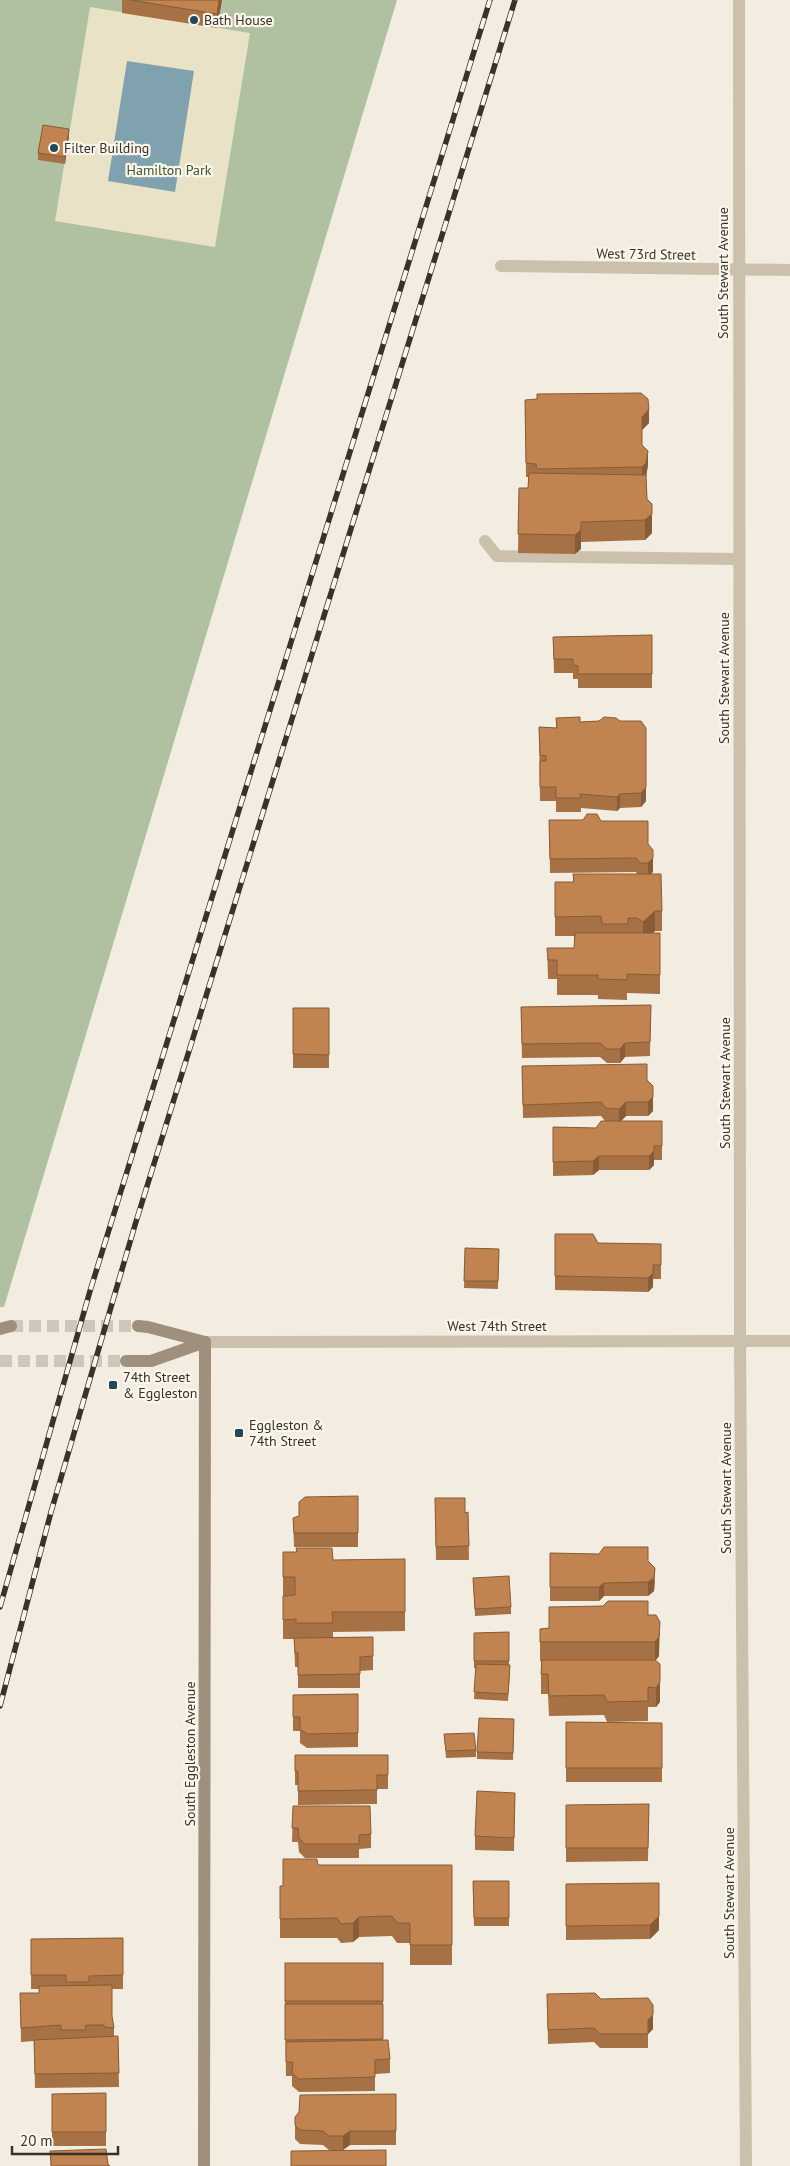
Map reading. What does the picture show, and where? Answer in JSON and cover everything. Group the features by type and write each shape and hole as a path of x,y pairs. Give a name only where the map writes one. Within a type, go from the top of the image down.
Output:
{"street":[{"name":"South Stewart Avenue","path":"739,0 740,1340 746,2166"},
{"name":"West 73rd Street","path":"501,266 790,270"},
{"path":"484,541 497,556 739,559"},
{"name":"West 74th Street","path":"138,1326 205,1342 790,1341"},
{"name":"West 74th Street","path":"126,1361 151,1361 205,1342"},
{"name":"South Eggleston Avenue","path":"204,2166 205,1342"}],"green space":[{"name":"Hamilton Park","path":"0,0 397,0 4,1307 0,1307"}],"shaded area":[{"path":"90,7 250,33 215,247 55,221"}],"water":[{"path":"127,61 194,71 175,192 108,181"}],"building":[{"path":"130,0 219,0 217,14"},
{"name":"Filter Building","path":"43,125 69,129 65,157 38,153"},
{"path":"641,393 648,399 649,409 642,417 642,445 648,451 646,463 642,467 537,469 536,464 526,463 525,400 537,399 537,394"},
{"path":"529,473 646,475 647,499 652,504 652,514 645,520 581,522 581,530 575,535 518,534 519,488 528,488"},
{"path":"652,635 652,674 578,674 578,666 573,665 573,659 554,659 553,637"},
{"path":"580,717 580,722 599,721 604,717 616,718 620,721 641,721 646,728 646,787 641,793 620,794 617,797 580,794 581,798 556,798 556,787 540,787 540,761 546,761 546,756 540,755 539,727 557,728 556,718"},
{"path":"587,814 597,814 601,821 648,821 648,844 653,850 653,858 648,863 640,863 636,858 550,859 549,820 583,820"},
{"path":"573,874 661,874 662,911 655,911 643,922 637,918 628,918 628,924 602,924 601,916 555,917 555,882 574,882"},
{"path":"575,933 660,933 660,975 627,974 627,980 598,979 598,975 557,975 557,960 548,960 547,948 574,948"},
{"path":"651,1005 650,1042 625,1043 620,1049 607,1049 600,1043 522,1044 521,1007"},
{"path":"293,1008 329,1008 329,1055 293,1054"},
{"path":"647,1064 647,1080 653,1086 653,1097 648,1102 626,1102 619,1109 606,1108 601,1102 523,1105 522,1066"},
{"path":"601,1121 662,1121 662,1146 654,1146 654,1151 649,1156 599,1156 593,1161 553,1162 553,1127 596,1128"},
{"path":"555,1234 593,1234 598,1243 661,1244 661,1265 653,1265 653,1273 648,1278 555,1276"},
{"path":"465,1248 499,1249 498,1281 464,1281"},
{"path":"358,1496 358,1533 294,1533 293,1518 299,1516 299,1502 305,1497"},
{"path":"435,1498 465,1498 465,1513 468,1512 469,1546 436,1547"},
{"path":"604,1547 648,1547 648,1561 655,1568 654,1578 648,1582 604,1583 599,1587 550,1587 550,1553 599,1554"},
{"path":"296,1548 332,1548 333,1560 405,1559 405,1612 332,1612 333,1623 296,1623 296,1619 283,1620 283,1596 295,1595 295,1577 283,1577 283,1552 297,1552"},
{"path":"509,1576 511,1607 475,1609 473,1578"},
{"path":"608,1601 648,1601 648,1615 656,1615 660,1622 659,1637 655,1642 540,1642 540,1629 549,1628 549,1607 603,1606"},
{"path":"509,1632 509,1661 474,1661 474,1633"},
{"path":"373,1637 373,1656 360,1657 360,1674 298,1675 298,1653 295,1653 294,1638"},
{"path":"542,1660 655,1660 660,1664 660,1682 656,1688 648,1687 648,1701 607,1702 604,1695 549,1696 548,1674 541,1674"},
{"path":"476,1664 510,1665 508,1694 474,1692"},
{"path":"358,1694 358,1733 307,1734 300,1729 300,1717 293,1717 293,1695"},
{"path":"479,1718 514,1719 513,1753 477,1752"},
{"path":"566,1722 662,1723 662,1768 566,1768"},
{"path":"474,1733 476,1750 446,1751 444,1734"},
{"path":"295,1755 388,1755 388,1775 377,1775 377,1790 298,1791 298,1771 295,1771"},
{"path":"477,1791 515,1793 514,1838 475,1836"},
{"path":"649,1804 648,1848 566,1848 566,1805"},
{"path":"293,1806 370,1806 371,1834 359,1835 359,1844 305,1844 299,1838 298,1828 292,1828"},
{"path":"283,1859 317,1859 318,1865 452,1865 452,1945 410,1945 410,1923 397,1923 392,1916 359,1917 353,1923 341,1924 337,1918 280,1919 280,1886 283,1886"},
{"path":"473,1881 509,1881 509,1918 474,1918"},
{"path":"659,1883 659,1916 650,1925 566,1926 566,1884"},
{"path":"123,1938 123,1975 89,1976 89,1982 66,1982 66,1975 31,1975 31,1939"},
{"path":"285,1963 383,1963 383,2001 285,2001"},
{"path":"112,1985 114,2028 104,2027 104,2025 86,2025 85,2030 61,2030 61,2025 21,2028 20,1993 39,1993 39,1986"},
{"path":"595,1993 601,1999 648,1998 653,2005 653,2015 648,2020 648,2034 600,2034 594,2028 548,2030 547,1994"},
{"path":"285,2004 383,2004 383,2039 285,2040"},
{"path":"118,2036 119,2073 35,2074 34,2040"},
{"path":"388,2040 390,2059 375,2060 375,2077 299,2079 292,2073 293,2062 286,2062 286,2042"},
{"path":"106,2093 106,2132 52,2132 52,2094"},
{"path":"396,2094 396,2131 350,2131 343,2136 329,2136 323,2131 300,2130 295,2125 295,2117 299,2112 300,2095"},
{"path":"106,2149 110,2166 51,2166 50,2151"},
{"path":"386,2150 386,2166 291,2166 291,2151"}],"tunnel":[{"path":"11,1326 138,1326"},
{"path":"0,1361 126,1361"}],"railway":[{"path":"0,1607 90,1291 490,0"},
{"path":"0,1706 51,1512 135,1225 515,0"}],"place":[{"name":"Bath House","path":"194,20"},
{"name":"Filter Building","path":"54,148"},
{"name":"74th Street & Eggleston","path":"113,1385"},
{"name":"Eggleston & 74th Street","path":"239,1433"}]}
